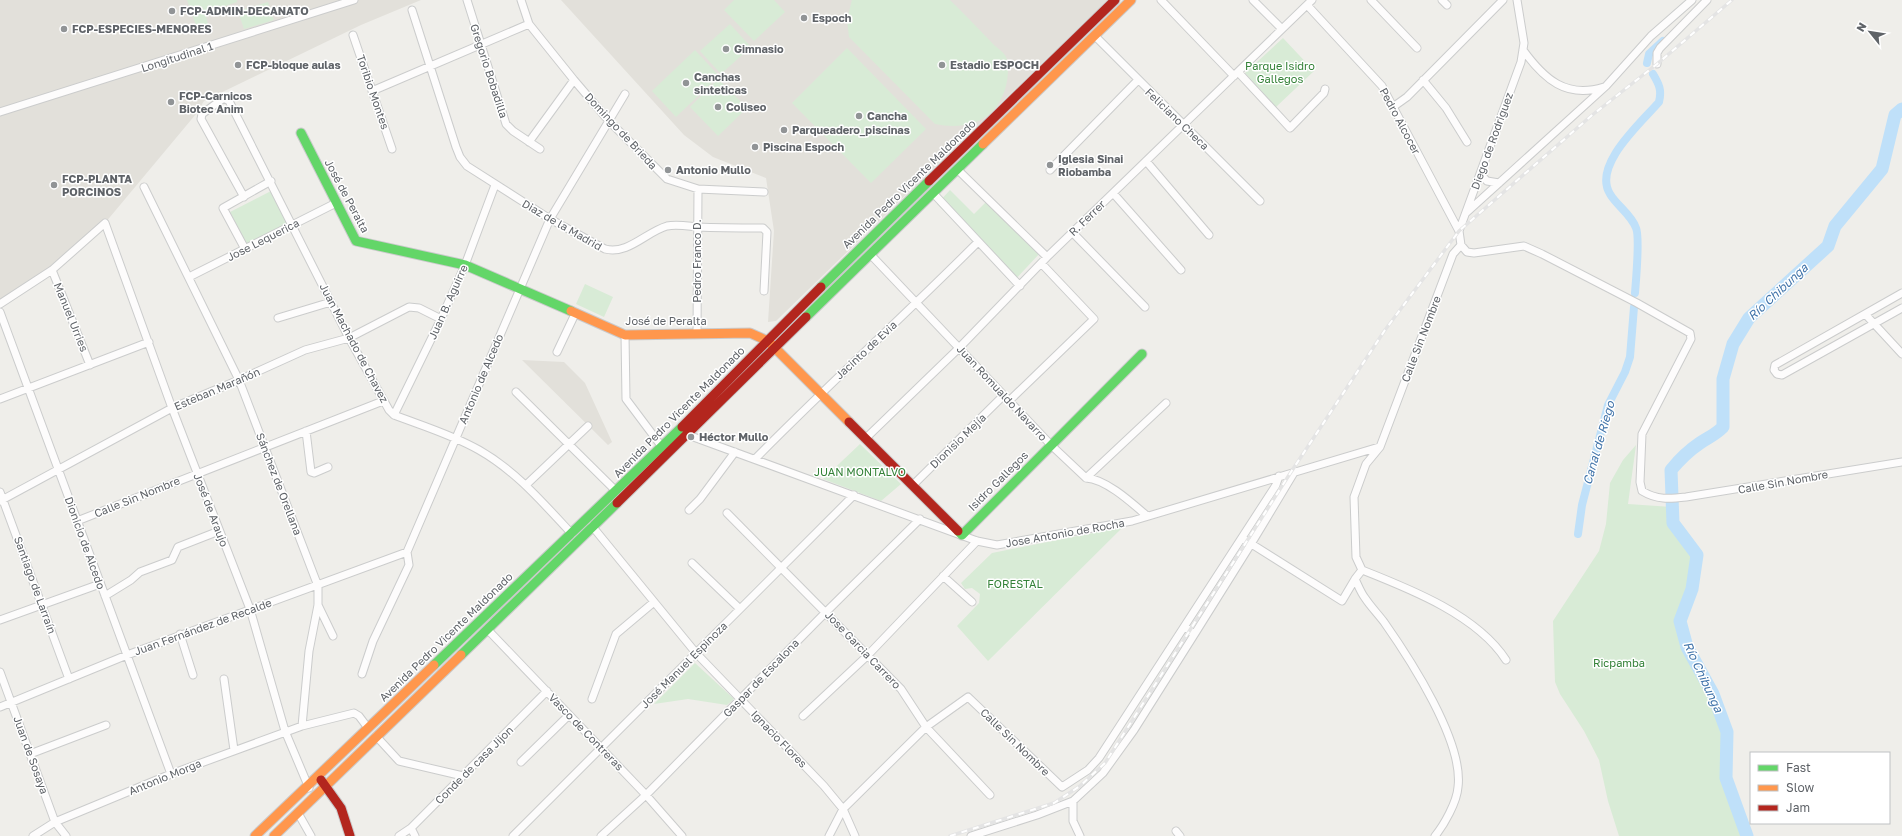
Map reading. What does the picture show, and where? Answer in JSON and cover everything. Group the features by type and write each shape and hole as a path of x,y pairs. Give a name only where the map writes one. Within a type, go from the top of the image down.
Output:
{"main road":[{"name":"Avenida Pedro Vicente Maldonado","path":"255,836 662,447 862,246 1115,0"},
{"name":"Avenida Pedro Vicente Maldonado","path":"274,836 592,526 688,435 870,254 1131,0"},
{"name":"José de Peralta","path":"301,132 356,242 465,265 574,314 625,335 750,333 768,341 962,535"},
{"name":"Isidro Gallegos","path":"962,535 1142,354"},
{"path":"318,777 341,808 350,836"}],"street":[{"name":"Longitudinal 1","path":"0,112 354,0"},
{"name":"Gregorio Bobadilla","path":"467,0 506,124 513,131 540,149"},
{"name":"Domingo de Brieda","path":"521,0 529,24 574,80 609,121 668,179 698,189 764,192"},
{"path":"1161,0 1290,128 1324,93 1325,89"},
{"path":"1253,0 1282,29"},
{"path":"1371,0 1416,48"},
{"path":"1393,107 1407,97 1467,39 1503,0"},
{"name":"Diego de Rodriguez","path":"1459,231 1521,62 1524,43 1517,0"},
{"path":"1466,213 1606,86 1651,36 1692,0"},
{"path":"1657,64 1657,53 1660,48 1707,0"},
{"name":"R. Ferrer","path":"865,439 959,348 1072,232 1310,2"},
{"name":"Pedro Alcocer","path":"1310,2 1382,86 1459,231"},
{"name":"Diaz de la Madrid","path":"412,10 460,157 467,166 550,219 605,249 613,251 621,250 666,227 675,225 765,230 767,232 764,291"},
{"path":"372,91 529,24"},
{"name":"Toribio Montes","path":"353,35 392,149"},
{"name":"Feliciano Checa","path":"1095,36 1260,201"},
{"path":"1523,50 1547,79 1561,87 1590,92 1606,86"},
{"path":"528,142 574,80"},
{"path":"1050,170 1138,80"},
{"path":"1423,80 1446,108 1468,142"},
{"name":"Antonio de Alcedo","path":"362,674 370,648 409,565 408,552 455,438 550,219 625,94"},
{"name":"Juan Machado de Chavez","path":"244,197 201,119 202,114 224,98 227,98 229,101 271,181 349,338 383,400 394,415 455,438 480,450 526,485 572,534"},
{"path":"1146,161 1209,235"},
{"path":"957,169 1047,257"},
{"path":"1480,174 1487,181 1499,183"},
{"path":"245,249 223,208 271,181"},
{"name":"Juan B. Aguirre","path":"394,415 441,319 465,265 496,185"},
{"name":"Sánchez de Orellana","path":"144,187 239,380 318,586 318,605 309,651 302,726"},
{"name":"Pedro Franco D.","path":"697,333 698,189"},
{"path":"933,193 1020,286"},
{"path":"1114,193 1181,270"},
{"name":"Jose Lequerica","path":"189,277 336,203"},
{"name":"José de Araujo","path":"52,270 105,223 172,408 250,609 285,731 308,787 314,797"},
{"path":"1459,231 1460,245"},
{"path":"1072,232 1145,307"},
{"name":"Jacinto de Evia","path":"755,459 820,394 917,303 978,242"},
{"name":"Calle Sin Nombre","path":"1362,570 1356,557 1354,497 1366,464 1380,447 1453,254 1460,245 1467,252 1474,253 1524,246 1610,289 1690,333 1691,339 1642,434 1640,482 1642,490 1651,496 1663,499 1686,497 1902,462"},
{"name":"Juan Romualdo Navarro","path":"870,254 1051,445 1086,478 1093,478 1105,484 1148,516"},
{"name":"Dionisio Mejía","path":"912,486 1094,319 1041,263"},
{"path":"0,304 52,270"},
{"name":"Manuel Urries","path":"52,270 90,365"},
{"path":"1902,294 1775,365 1774,370 1777,374 1782,375 1902,308"},
{"path":"278,318 331,302"},
{"name":"Esteban Marañón","path":"1,501 172,408 305,350 349,338 409,307 419,308 441,319"},
{"name":"Dionicio de Alcedo","path":"0,312 171,774"},
{"path":"557,352 574,314"},
{"path":"1866,315 1902,354"},
{"path":"625,335 626,399 662,447"},
{"path":"0,400 149,342"},
{"path":"516,392 616,491"},
{"name":"Calle Sin Nombre","path":"77,521 383,400"},
{"path":"1086,478 1166,403"},
{"path":"526,485 588,426"},
{"path":"306,431 311,472 314,474 328,466"},
{"name":"Jose Antonio de Rocha","path":"688,435 977,541 997,545 1132,521 1278,476 1380,447"},
{"path":"689,510 700,500 735,452"},
{"path":"971,836 1037,815 1073,801 1103,773 1134,730 1252,544 1296,471"},
{"path":"1194,635 1185,626 1276,485 1278,476"},
{"name":"Santiago de Larraín","path":"0,492 1,501 69,679"},
{"name":"José Manuel Espinoza","path":"514,836 854,495"},
{"name":"Jose Garcia Carrero","path":"727,513 782,566 867,656 901,689 926,727 990,795"},
{"name":"Gaspar de Escalona","path":"601,836 646,795 920,519"},
{"name":"Ignacio Flores","path":"592,526 696,653 824,786 844,809 855,836"},
{"path":"105,596 131,580 140,572 172,560 178,547 220,531"},
{"path":"1242,538 1342,601 1362,570 1411,589 1470,623 1497,646 1506,660"},
{"path":"803,716 867,656 977,541"},
{"name":"Juan Fernández de Recalde","path":"0,707 180,634 318,586 408,552"},
{"path":"692,563 740,609"},
{"path":"943,576 972,602"},
{"path":"1355,579 1364,597 1383,620 1403,650 1429,697 1454,749 1458,787 1442,827 1435,836"},
{"path":"0,620 100,584"},
{"path":"592,699 616,634 654,602"},
{"path":"318,605 333,636"},
{"name":"Calle Sin Nombre","path":"926,727 968,698 1062,786 1088,770 1099,758 1185,626"},
{"name":"Vasco de Contreras","path":"487,629 646,795 682,836"},
{"path":"180,634 193,675"},
{"name":"Juan de Sosaya","path":"0,672 55,822 66,836"},
{"path":"224,679 234,750"},
{"name":"Conde de casa Jijon","path":"399,836 411,828 547,691"},
{"path":"302,726 354,713 359,716 368,728"},
{"path":"520,762 569,714"},
{"path":"30,754 106,725"},
{"name":"Antonio Morga","path":"33,836 55,822 171,774 302,726"},
{"path":"830,836 844,809 926,727"},
{"path":"376,736 399,761 463,776"},
{"path":"1073,801 1073,821 1080,836"},
{"path":"298,813 311,836"},
{"path":"411,828 416,836"}],"shaded area":[{"path":"0,0 421,0 361,25 204,101 196,114 105,223 52,270 0,304"},
{"path":"561,0 1107,0 776,321 768,322 774,231 766,178 713,157 684,135"},
{"path":"522,360 564,362 585,383 612,442 608,445"}],"green space":[{"path":"187,0 237,0 237,2 205,13 208,24 197,28"},
{"path":"734,0 774,0 785,12 754,41 724,10"},
{"name":"Estadio ESPOCH","path":"852,0 950,0 1006,57 1008,66 1007,81 998,105 982,119 971,123 960,126 935,124 849,37 847,20"},
{"path":"268,2 274,20 244,29 238,11"},
{"name":"Gimnasio","path":"730,24 751,47 721,74 700,51"},
{"name":"Parque Isidro Gallegos","path":"1283,38 1314,71 1276,107 1245,73"},
{"name":"Cancha","path":"847,48 926,129 871,183 792,103"},
{"name":"Canchas sinteticas","path":"695,50 719,76 676,117 652,91"},
{"name":"Coliseo","path":"718,79 747,108 718,136 690,107"},
{"path":"950,190 974,214 988,200 1041,252 1013,282 937,204"},
{"path":"271,191 288,224 247,245 230,212"},
{"path":"585,284 613,297 604,317 576,304"},
{"name":"JUAN MONTALVO","path":"860,444 901,484 881,501 823,479"},
{"name":"Ricpamba","path":"1636,445 1628,504 1672,507 1670,527 1696,554 1686,594 1677,616 1679,631 1684,650 1695,661 1721,732 1722,771 1727,793 1743,836 1619,836 1608,801 1599,760 1584,731 1560,694 1555,682 1553,621 1599,551 1606,524 1610,483 1623,460"},
{"name":"FORESTAL","path":"1123,527 988,661 957,626 979,603 980,594 972,588 965,589 961,583 992,553"},
{"path":"695,663 734,699 727,705 688,699 654,704"}],"waterway":[{"name":"Canal de Riego","path":"1647,63 1649,54 1663,41"},
{"name":"Canal de Riego","path":"1635,293 1638,249 1636,228 1631,218 1610,194 1606,183 1608,170 1613,157 1631,132 1659,102 1659,87 1653,74"},
{"name":"Río Chibunga","path":"1747,836 1726,778 1727,732 1713,694 1687,647 1680,621 1692,589 1697,555 1673,523 1671,470 1692,449 1723,427 1723,379 1733,344 1749,318 1828,246 1835,226 1882,169 1895,115 1902,109"},
{"name":"Canal de Riego","path":"1578,534 1582,505 1608,405 1625,372 1630,357 1634,307"}],"railway":[{"path":"950,836 1054,803 1080,786 1105,763 1291,472 1385,330 1459,231 1591,116 1657,64 1732,0"}],"traffic: fast":[{"path":"301,133 356,241 465,265 571,311"},
{"path":"806,317 983,144"},
{"path":"821,287 929,181"},
{"path":"958,531 962,535 1142,354"},
{"path":"434,665 682,427"},
{"path":"461,655 617,503"}],"traffic: slow":[{"path":"983,144 1131,0"},
{"path":"571,311 625,335 750,333 768,341 849,422"},
{"path":"274,836 461,655"},
{"path":"255,836 434,665"}],"traffic: jam":[{"path":"929,181 1115,0"},
{"path":"682,427 821,287"},
{"path":"617,503 806,317"},
{"path":"849,422 958,531"},
{"path":"321,780 341,808 350,836"}],"place":[{"name":"FCP-ADMIN-DECANATO","path":"172,11"},
{"name":"Espoch","path":"804,18"},
{"name":"FCP-ESPECIES-MENORES","path":"64,29"},
{"name":"Gimnasio","path":"726,49"},
{"name":"FCP-bloque aulas","path":"238,65"},
{"name":"Estadio ESPOCH","path":"942,65"},
{"name":"Canchas sinteticas","path":"686,83"},
{"name":"FCP-Carnicos Biotec Anim","path":"171,102"},
{"name":"Coliseo","path":"718,107"},
{"name":"Cancha","path":"859,116"},
{"name":"Parqueadero_piscinas","path":"784,130"},
{"name":"Piscina Espoch","path":"755,147"},
{"name":"Iglesia Sinai Riobamba","path":"1050,165"},
{"name":"Antonio Mullo","path":"668,170"},
{"name":"FCP-PLANTA PORCINOS","path":"54,185"},
{"name":"Héctor Mullo","path":"691,437"}]}
